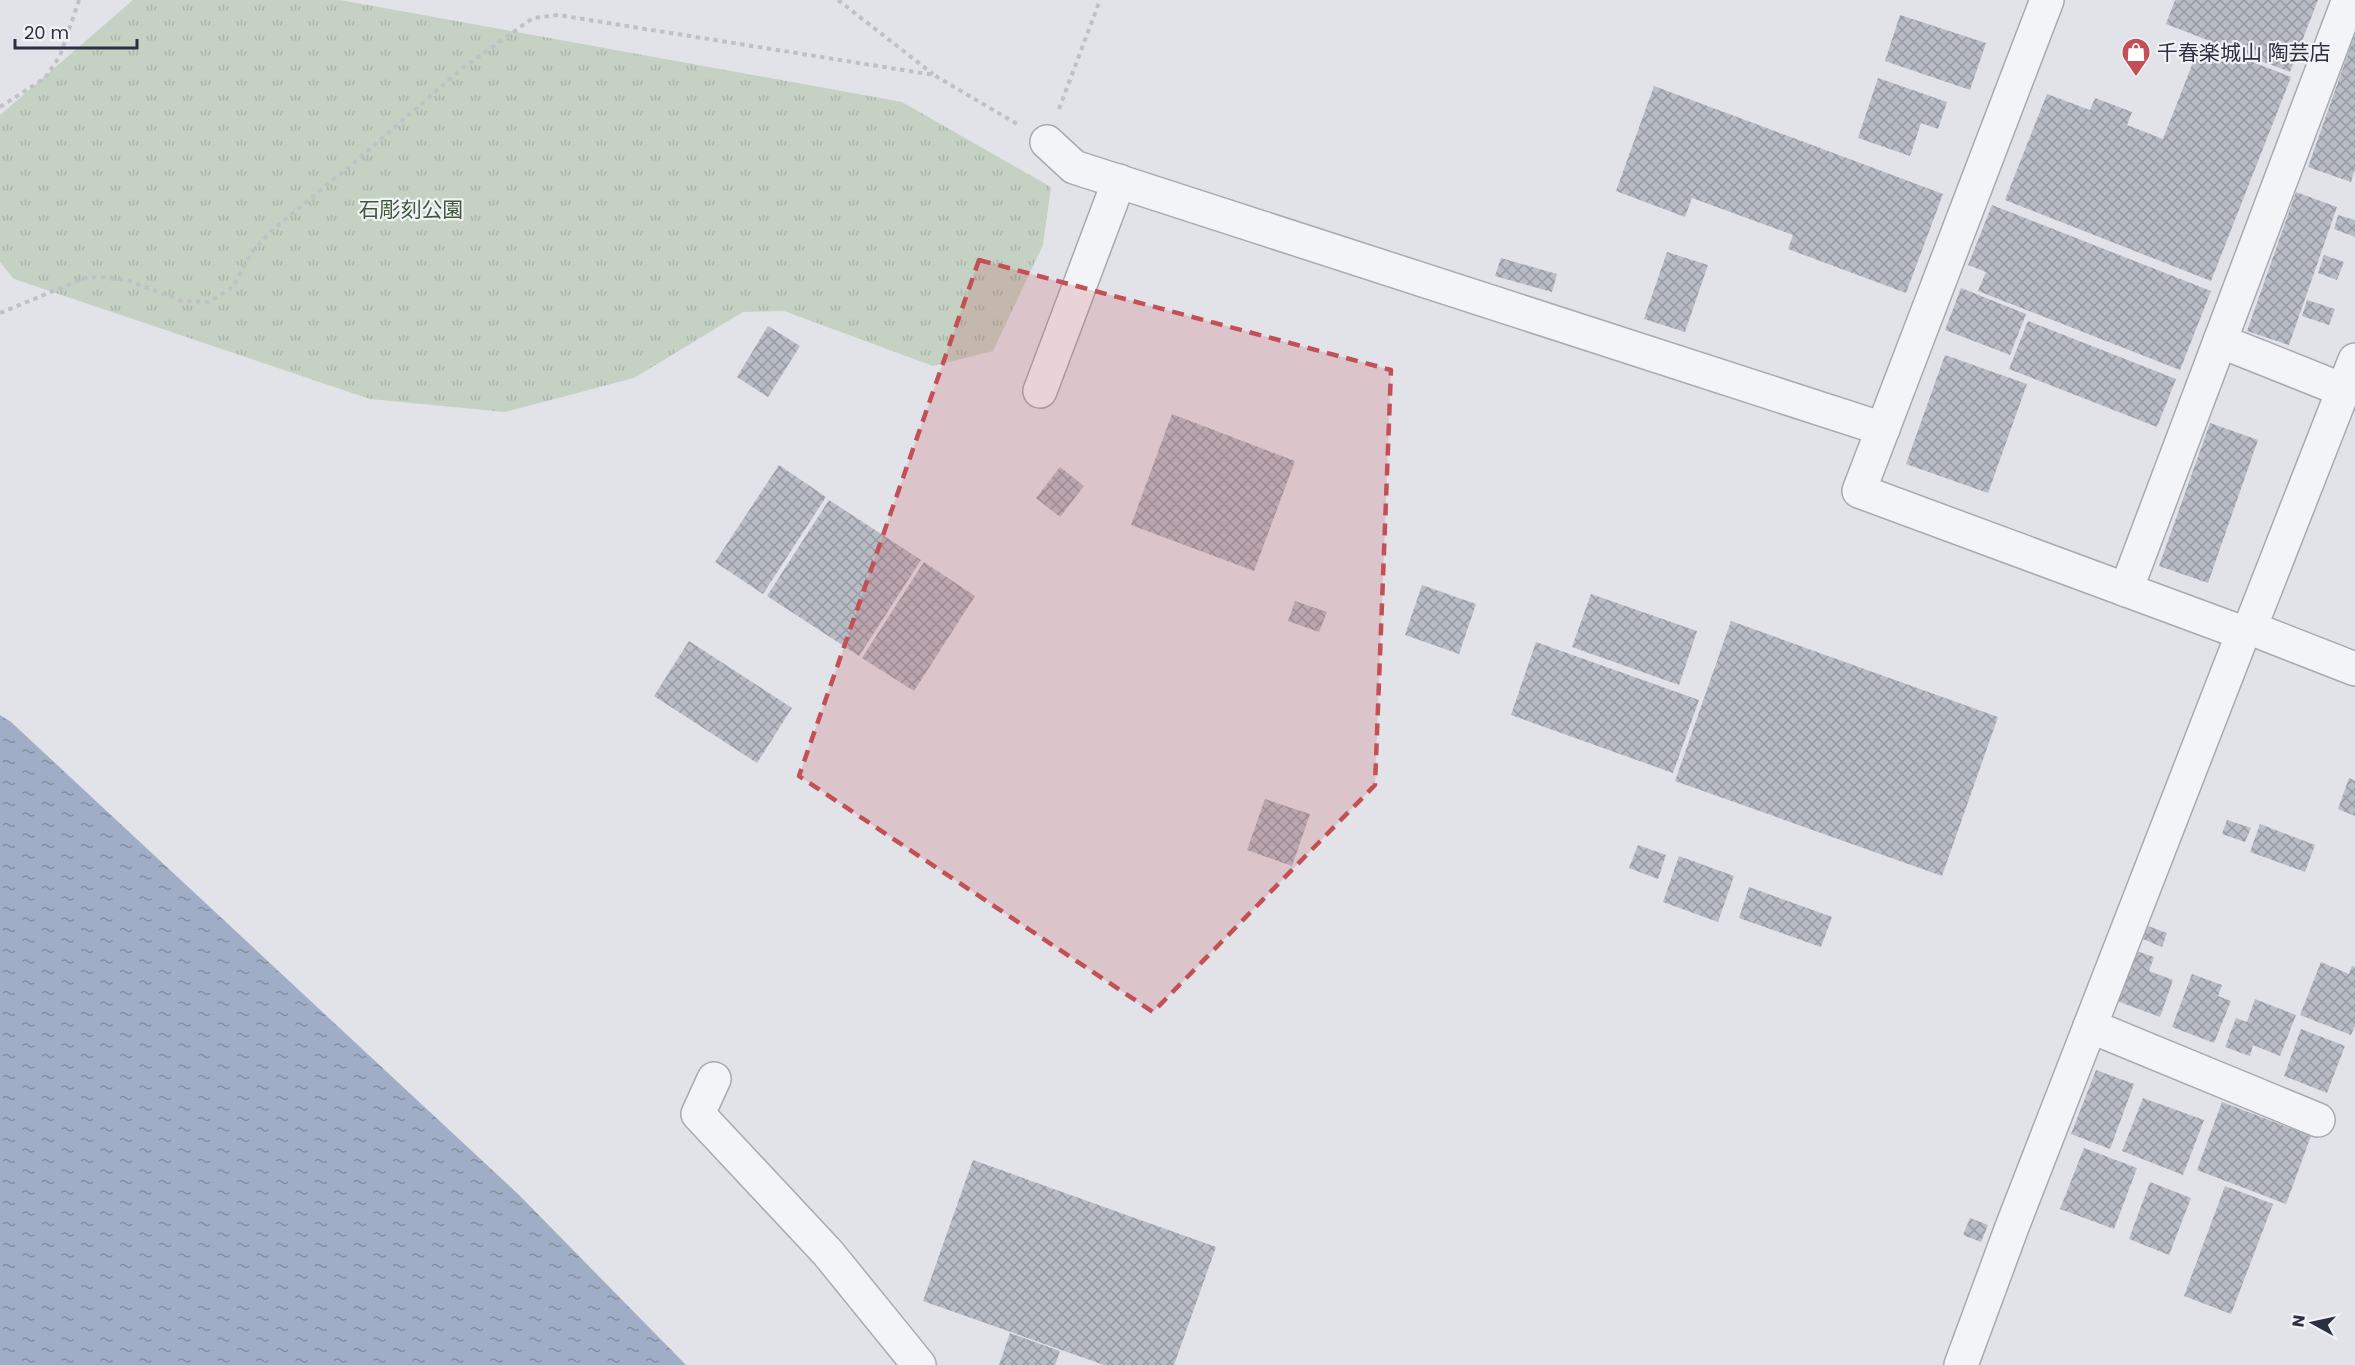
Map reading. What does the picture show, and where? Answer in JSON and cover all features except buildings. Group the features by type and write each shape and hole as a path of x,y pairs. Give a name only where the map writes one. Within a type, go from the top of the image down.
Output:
{"street":[{"path":"2047,0 1859,491 2126,590 2355,669"},
{"path":"2126,590 2350,2"},
{"path":"1047,142 1074,167 1883,429"},
{"path":"1040,392 1119,182"},
{"path":"2220,341 2343,390"},
{"path":"1961,1365 2090,1026 2355,360"},
{"path":"2090,1026 2318,1120"},
{"path":"714,1079 698,1114 828,1253 919,1365"}],"path":[{"path":"0,107 45,78 60,56 79,0"},
{"path":"838,0 934,75 1047,142 1100,0"},
{"path":"0,313 85,278 98,277 127,280 182,301 210,302 233,287 251,253 270,232 355,162 460,70 533,18 558,15 934,75"}],"highlighted area":[{"path":"979,260 1391,370 1375,785 1153,1012 799,776"}],"green space":[{"name":"石彫刻公園","path":"133,0 340,0 902,102 1051,187 1043,245 993,351 933,366 784,311 743,312 634,378 505,412 370,399 14,279 0,262 0,115"}],"water":[{"path":"0,715 11,722 519,1195 686,1365 0,1365"}],"place":[{"name":"千春楽城山 陶芸店","path":"2136,78"}]}
